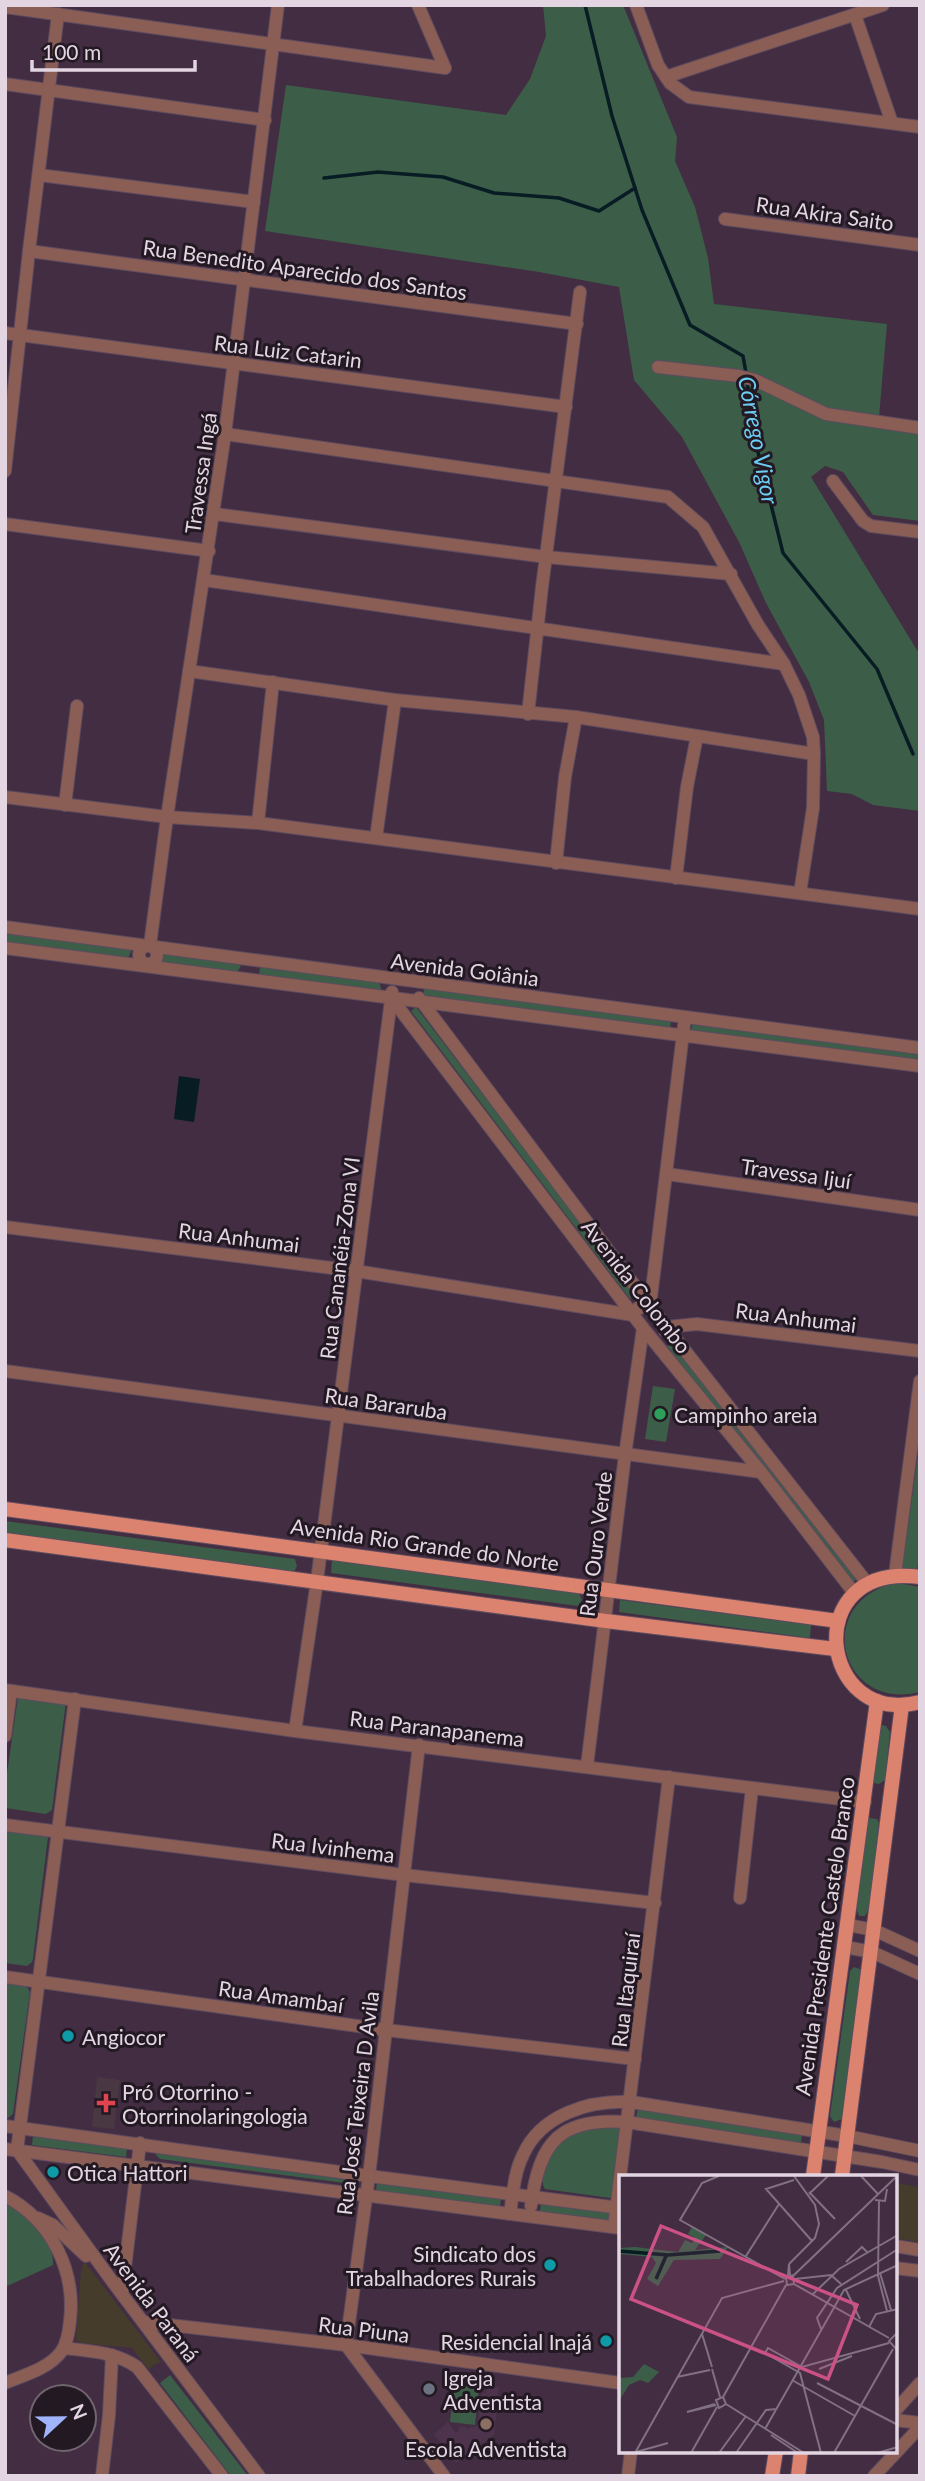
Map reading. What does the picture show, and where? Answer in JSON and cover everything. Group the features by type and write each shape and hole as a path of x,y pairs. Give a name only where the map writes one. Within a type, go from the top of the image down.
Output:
{"main road":[{"name":"Avenida Rio Grande do Norte","path":"5,1509 838,1621"},
{"path":"5,1540 835,1649"},
{"path":"919,1704 902,1705 877,1701 867,1696 843,1671 835,1649 838,1621 855,1594 884,1577 920,1577"},
{"name":"Avenida Presidente Castelo Branco","path":"813,2175 877,1701"},
{"path":"842,2175 902,1705"},
{"path":"865,1802 888,1805"},
{"path":"772,2476 776,2453"},
{"path":"798,2476 801,2453"}],"street":[{"name":"Travessa Ingá","path":"146,965 157,957 150,944 189,671 215,514 278,5"},
{"path":"5,7 445,68 418,5"},
{"path":"636,5 658,65 670,83 689,97 920,127"},
{"path":"666,77 883,5"},
{"path":"5,471 58,14"},
{"path":"855,15 892,123"},
{"path":"5,84 265,120"},
{"path":"39,175 254,202"},
{"name":"Rua Akira Saito","path":"725,219 920,245"},
{"name":"Rua Benedito Aparecido dos Santos","path":"29,251 577,324"},
{"path":"528,714 580,292"},
{"name":"Rua Luiz Catarin","path":"5,333 566,407"},
{"path":"658,367 739,376 755,380 826,414 920,428"},
{"path":"225,434 668,497 704,527 758,625 784,664 799,695 813,737 814,754 813,808 800,893"},
{"path":"833,481 863,521 871,526 920,532"},
{"path":"215,514 546,557 731,574"},
{"path":"5,524 209,551"},
{"path":"204,580 784,664"},
{"path":"189,671 395,700 576,717 814,754"},
{"path":"258,823 273,682"},
{"path":"376,838 395,700"},
{"path":"65,805 77,706"},
{"path":"556,863 565,778 576,717"},
{"path":"676,878 687,787 697,736"},
{"path":"5,797 167,817 258,823 920,909"},
{"name":"Avenida Goiânia","path":"5,927 150,944 392,980 920,1048"},
{"name":"Avenida Goiânia","path":"5,948 920,1066"},
{"path":"249,980 252,960"},
{"name":"Rua Cananéia-Zona VI","path":"295,1731 321,1551 392,999 392,980"},
{"path":"417,983 420,1001"},
{"name":"Avenida Colombo","path":"392,999 643,1328 761,1472 855,1594"},
{"name":"Avenida Colombo","path":"420,1001 650,1306 868,1584"},
{"path":"633,1315 638,1308 650,1306 685,1017"},
{"name":"Travessa Ijuí","path":"667,1174 920,1210"},
{"name":"Rua Anhumai","path":"5,1227 356,1271 633,1315"},
{"name":"Rua Anhumai","path":"667,1327 697,1324 920,1350"},
{"path":"652,1339 662,1336 667,1327"},
{"name":"Rua Ouro Verde","path":"587,1766 643,1328"},
{"name":"Rua Bararuba","path":"5,1371 761,1472"},
{"path":"895,1576 920,1381"},
{"path":"5,1736 8,1690"},
{"name":"Rua Paranapanema","path":"8,1690 295,1731 865,1802"},
{"path":"75,1699 40,1981 19,2127 11,2150 617,2228"},
{"name":"Rua José Teixeira D Avila","path":"346,2345 369,2176 419,1745"},
{"name":"Rua Itaquiraí","path":"622,2175 669,1777"},
{"path":"740,1898 752,1788"},
{"name":"Rua Ivinhema","path":"5,1825 404,1875 655,1903"},
{"path":"848,1925 874,1930 920,1951"},
{"path":"845,1947 872,1952 920,1974"},
{"name":"Rua Amambaí","path":"5,1977 386,2030 635,2059"},
{"path":"510,2214 523,2154 531,2140 545,2126 581,2108 611,2101 818,2131 920,2151"},
{"path":"530,2217 540,2162 547,2148 574,2126 590,2122 627,2122 920,2170"},
{"path":"5,2126 619,2208"},
{"path":"121,2293 140,2143"},
{"name":"Avenida Paraná","path":"11,2150 259,2476"},
{"path":"5,2196 52,2225 112,2281"},
{"name":"Rua Itaquiraí","path":"617,2228 619,2208"},
{"path":"5,2382 39,2369 60,2353 64,2348 71,2314 69,2279 55,2243 34,2216"},
{"path":"897,2246 920,2250"},
{"path":"897,2268 920,2272"},
{"name":"Rua Piuna","path":"143,2322 346,2345 619,2383"},
{"path":"346,2345 444,2476"},
{"path":"64,2348 112,2355 137,2367 222,2476"},
{"path":"102,2476 112,2355"},
{"path":"897,2409 920,2383"},
{"path":"897,2420 920,2425"},
{"path":"897,2450 920,2425"},
{"path":"628,2476 631,2453"},
{"path":"874,2476 895,2453"}],"shaded area":[{"name":"Pró Otorrino - Otorrinolaringologia","path":"97,2077 120,2080 114,2129 92,2127"},
{"path":"897,2183 920,2187 918,2242 897,2238"},
{"path":"84,2261 161,2362 149,2370 132,2348 81,2343 76,2340"},
{"name":"Escola Adventista","path":"487,2386 499,2387 494,2435 456,2463 434,2434 448,2422 456,2433 459,2426 466,2429 477,2426 482,2393 486,2393"}],"green space":[{"path":"543,5 623,5 677,137 675,161 695,207 708,258 714,304 887,324 879,417 920,421 920,521 873,515 843,472 825,466 811,477 920,655 920,811 873,805 852,794 827,791 824,720 809,682 766,603 739,542 682,437 634,380 619,287 539,272 265,231 286,85 506,115 530,79 546,36"},
{"path":"5,933 130,949 131,952 128,958 5,943"},
{"path":"164,953 239,963 241,966 237,972 161,962 161,955"},
{"path":"260,967 379,981 381,989 259,975"},
{"path":"424,988 671,1021 670,1028 423,996"},
{"path":"416,1007 636,1295 630,1299 411,1011"},
{"path":"692,1024 920,1052 920,1062 691,1031"},
{"path":"672,1342 858,1578 853,1582 667,1346"},
{"name":"Campinho areia","path":"653,1386 675,1389 666,1442 645,1439"},
{"path":"920,1440 920,1549 917,1571 902,1569"},
{"path":"5,1521 295,1559 297,1566 293,1574 5,1534"},
{"path":"332,1560 579,1593 582,1600 578,1606 331,1573"},
{"path":"891,1584 920,1587 920,1692 893,1694 871,1687 856,1672 847,1654 845,1633 852,1613 867,1596"},
{"path":"620,1600 811,1625 810,1638 619,1612"},
{"path":"18,1697 66,1702 52,1810 46,1814 5,1808 5,1787"},
{"path":"882,1725 890,1732 885,1780 879,1784 872,1779 878,1730"},
{"path":"868,1818 877,1819 879,1823 869,1909 865,1916 859,1916 856,1908"},
{"path":"5,1827 47,1834 48,1837 33,1959 27,1966 5,1963"},
{"path":"854,1967 862,1970 863,1975 842,2119 834,2122 830,2116 850,1971"},
{"path":"5,1982 26,1985 30,1992 13,2114 8,2118 5,2118"},
{"path":"638,2108 802,2133 801,2144 636,2118"},
{"path":"619,2125 621,2130 610,2198 545,2189 543,2173 546,2164 565,2140 579,2130"},
{"path":"33,2136 127,2149 126,2157 32,2145"},
{"path":"156,2152 348,2176 348,2179 345,2183 160,2159"},
{"path":"377,2181 501,2196 500,2207 376,2192"},
{"path":"541,2201 610,2210 609,2220 540,2211"},
{"path":"5,2203 22,2214 44,2237 52,2255 53,2265 5,2287"},
{"path":"170,2375 248,2476 231,2476 160,2383"},
{"path":"455,2376 480,2379 475,2425 450,2422"}],"water":[{"path":"179,1076 200,1079 194,1122 174,1119"}],"waterway":[{"name":"Córrego Vigor","path":"585,5 612,116 642,210 690,325 743,356 746,373"},
{"path":"324,178 378,172 443,177 494,193 559,198 599,211 635,188"},
{"name":"Córrego Vigor","path":"747,381 755,440 783,553 877,669 913,754"}],"place":[{"name":"Campinho areia","path":"660,1414"},
{"name":"Angiocor","path":"68,2036"},
{"name":"Pró Otorrino - Otorrinolaringologia","path":"106,2103"},
{"name":"Otica Hattori","path":"53,2172"},
{"name":"Sindicato dos Trabalhadores Rurais","path":"550,2265"},
{"name":"Residencial Inajá","path":"606,2341"},
{"name":"Igreja Adventista","path":"429,2389"},
{"name":"Escola Adventista","path":"486,2424"}]}
